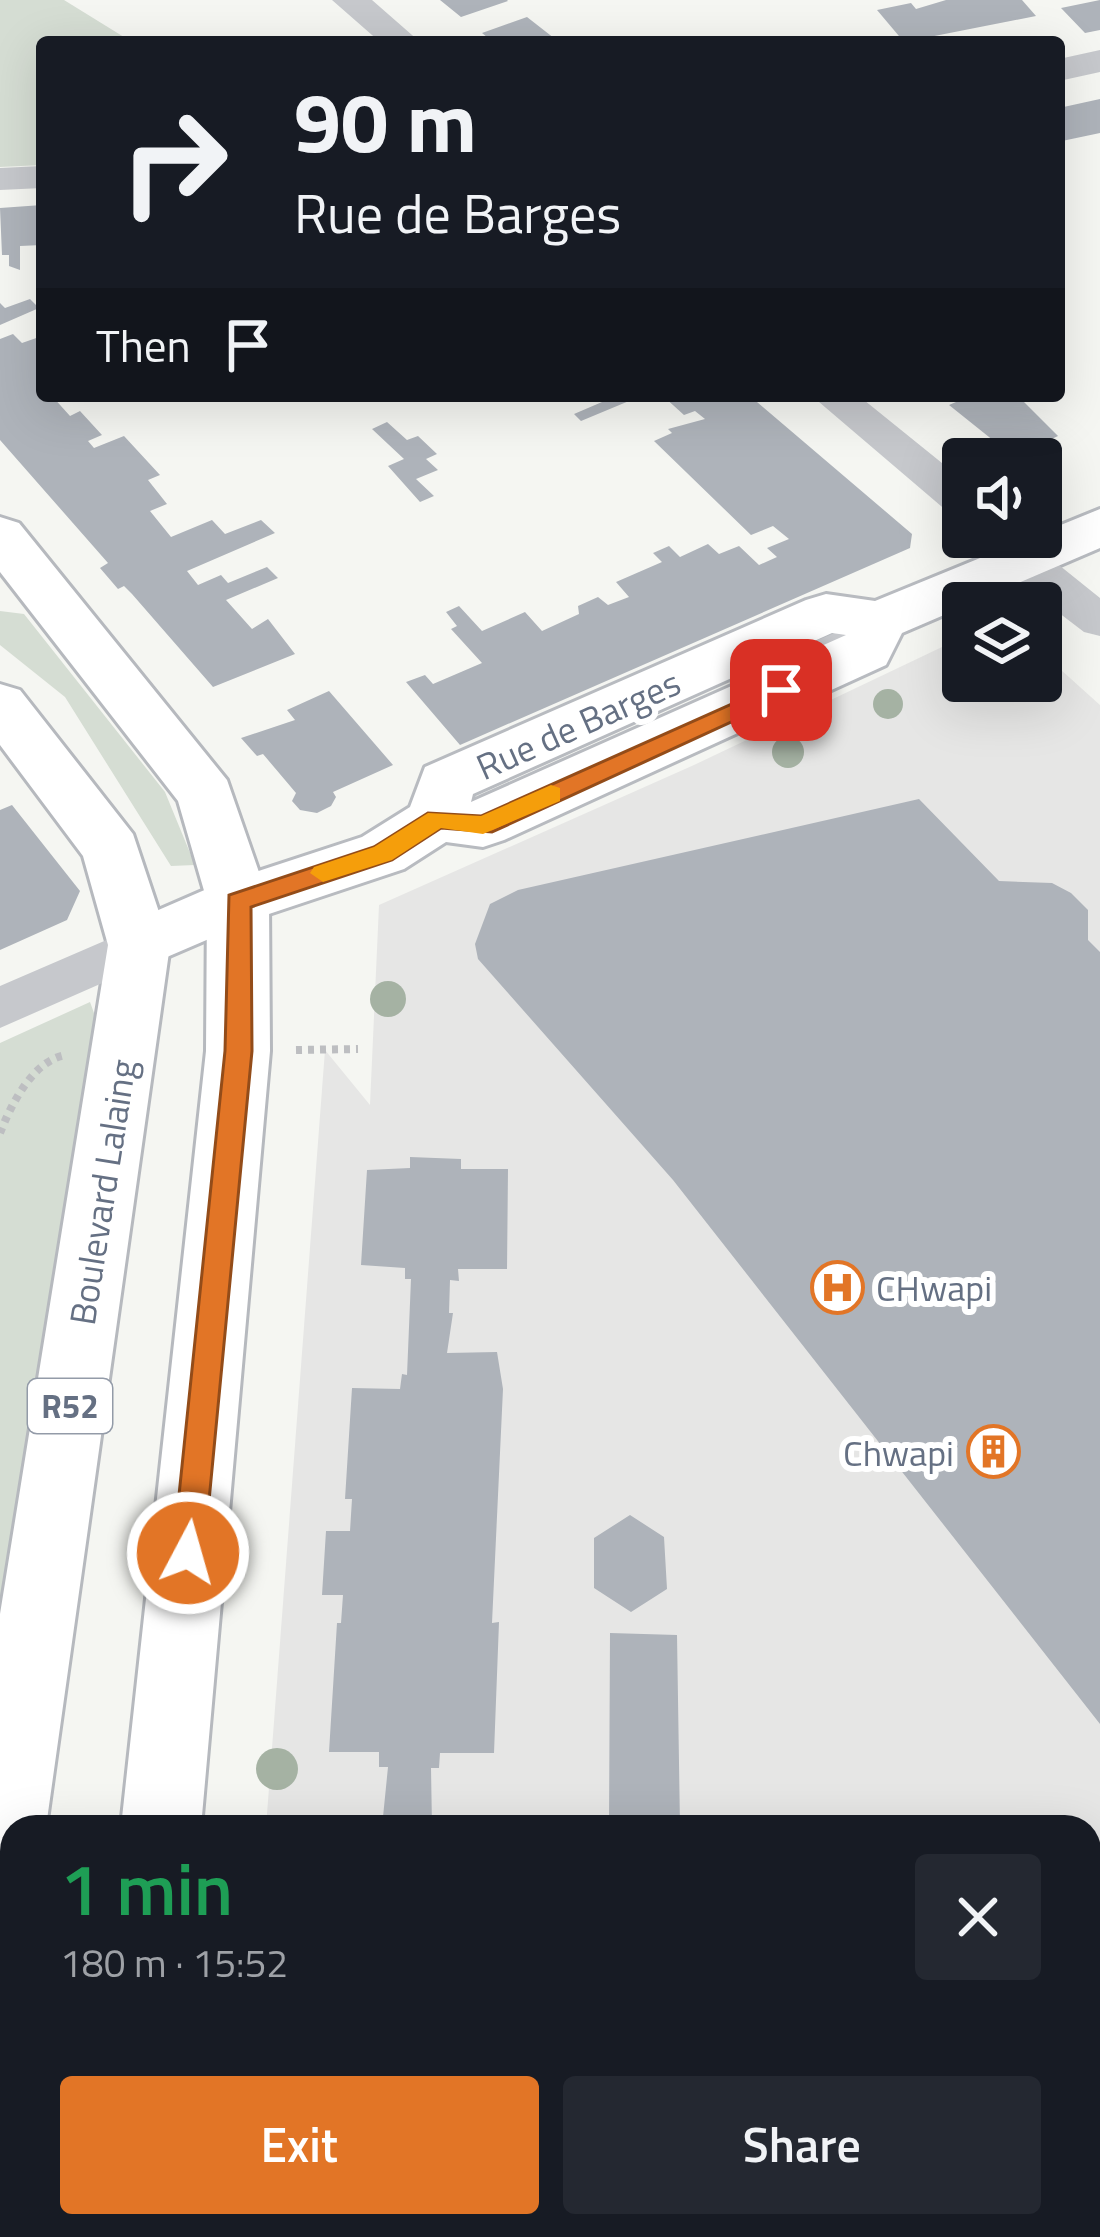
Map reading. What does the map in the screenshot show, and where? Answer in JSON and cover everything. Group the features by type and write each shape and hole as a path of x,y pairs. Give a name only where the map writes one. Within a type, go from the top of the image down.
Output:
{"main road":[{"name":"Rue de Barges","path":"1062,536 1100,527"},
{"path":"0,536 206,795 238,901 238,1051 162,1815"},
{"name":"Rue de Barges","path":"139,945 238,901 383,853 437,819 483,825 866,651 880,621 994,558"},
{"name":"R52","path":"0,704 112,850 139,945"},
{"name":"Boulevard Lalaing","path":"8,1815 139,945"}],"street":[{"path":"350,0 395,36"},
{"path":"1065,69 1100,61"},
{"path":"0,179 36,177"},
{"path":"839,402 942,485"},
{"path":"1023,558 1093,606"},
{"name":"Rue de Barges","path":"0,1008 139,945"}],"shaded area":[{"path":"0,0 64,0 122,36 36,36 36,165 0,167"},
{"path":"0,611 24,614 165,792 195,865 171,866 65,697 0,645"},
{"name":"CHwapi","path":"942,647 942,702 1062,702 1062,671 1100,705 1100,1815 267,1815 325,1050 370,1105 379,905 694,765"},
{"path":"90,1002 102,1035 0,1697 0,1043"}],"building":[{"path":"440,0 507,0 508,1 461,17"},
{"path":"946,0 1022,0 1036,16 934,36 899,36 877,10 911,3 916,9"},
{"path":"1100,0 1100,30 1085,33 1061,8"},
{"path":"527,17 551,36 486,36 482,33"},
{"path":"1100,99 1100,133 1065,140 1065,107"},
{"path":"36,205 36,245 20,246 20,270 9,266 9,255 2,255 0,208"},
{"path":"30,299 36,305 36,309 0,325 0,303 5,308"},
{"path":"13,334 22,343 36,338 36,402 57,402 70,416 80,411 102,435 88,441 94,448 124,436 160,475 148,480 167,504 150,511 171,537 212,520 225,534 261,520 275,533 187,571 198,585 221,575 228,583 267,567 278,578 226,600 252,629 268,619 295,654 213,687 132,594 124,586 118,589 100,568 108,563 0,440 0,339"},
{"path":"602,402 627,402 581,421 574,414"},
{"path":"670,402 757,402 912,534 910,548 460,745 406,682 425,675 433,684 482,663 451,629 457,626 446,612 459,606 482,631 525,612 542,631 579,614 578,606 598,597 608,605 629,597 616,582 662,562 653,553 669,546 680,557 708,544 719,554 739,546 759,565 777,557 767,548 789,539 773,526 751,535 654,441 672,433 668,429 705,419 695,411 684,415"},
{"path":"1024,402 1058,436 1054,438 990,438 949,405"},
{"path":"387,422 407,440 418,436 437,454 426,459 438,470 416,479 434,496 420,502 388,466 404,459 372,429"},
{"path":"329,691 393,765 333,792 336,797 331,806 317,813 300,810 292,801 296,793 263,754 257,756 241,738 295,720 287,710"},
{"name":"Chwapi","path":"919,799 999,881 1052,883 1071,893 1088,910 1088,940 1100,952 1100,1724 673,1180 478,959 475,944 490,904 518,890"},
{"path":"12,805 80,891 67,920 0,950 0,810"},
{"path":"410,1157 461,1159 461,1169 508,1169 507,1269 458,1269 459,1281 450,1280 449,1313 453,1313 447,1353 497,1352 503,1389 492,1623 499,1622 494,1753 440,1753 439,1768 431,1768 432,1815 383,1815 388,1767 379,1767 379,1752 329,1752 343,1595 322,1595 326,1531 350,1531 352,1499 345,1499 352,1388 400,1389 402,1374 407,1375 411,1279 405,1279 405,1268 361,1265 367,1170 410,1168"},
{"path":"630,1515 664,1537 667,1589 631,1612 594,1588 594,1538"},
{"path":"610,1633 677,1635 680,1815 609,1815"}],"slow traffic":[{"path":"323,873 383,853 437,819 483,825 551,794"}],"place":[{"name":"CHwapi","path":"837,1287"},
{"name":"Chwapi","path":"993,1452"}],"route":[{"path":"188,1553 238,1051 238,901 383,853 437,819 483,825 781,690"}]}
